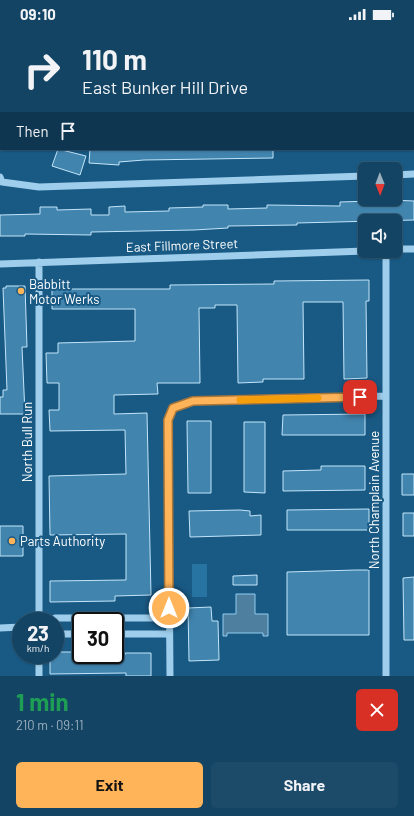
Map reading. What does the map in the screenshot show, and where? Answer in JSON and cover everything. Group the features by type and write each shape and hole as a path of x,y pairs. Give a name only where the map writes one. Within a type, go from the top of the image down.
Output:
{"street":[{"path":"402,175 414,174"},
{"path":"0,177 2,182 39,187 358,176"},
{"path":"402,249 414,249"},
{"name":"East Fillmore Street","path":"0,264 358,251"},
{"name":"North Champlain Avenue","path":"386,258 386,676"},
{"name":"North Bull Run","path":"39,262 39,612"},
{"path":"170,676 168,420 173,408 193,401 386,396"},
{"path":"64,618 169,618"},
{"path":"0,628 12,627"},
{"path":"124,634 169,634"},
{"path":"39,664 39,676"}],"shaded area":[{"path":"192,564 207,564 207,597 192,597"},
{"path":"236,594 255,594 255,614 268,614 268,636 263,636 263,633 227,633 227,636 223,636 223,614 236,614"}],"building":[{"path":"58,150 86,156 80,175 52,166"},
{"path":"90,150 273,150 273,158 144,160 119,162 119,165 89,163"},
{"path":"402,200 414,201 414,220 402,220 402,214 358,214 358,221 297,223 297,225 228,226 228,228 194,230 91,232 91,235 25,234 25,236 0,236 0,215 40,214 40,207 57,207 57,210 91,209 91,215 109,215 109,207 125,206 125,212 169,211 169,208 203,207 203,205 228,205 228,209 267,208 267,205 340,206 340,202 358,201 358,206 402,206"},
{"path":"369,280 369,301 366,301 367,378 344,379 343,302 303,302 304,379 263,379 263,382 238,383 237,305 215,305 215,308 199,308 200,383 157,383 158,394 114,395 114,414 147,413 151,595 115,596 115,601 50,602 50,581 126,580 126,534 50,535 49,476 126,474 125,430 50,431 49,410 59,410 59,383 47,383 46,353 58,353 58,343 135,341 135,309 52,309 52,289 170,289 170,285 274,284 274,281"},
{"path":"6,286 25,286 27,347 22,347 25,414 0,414 0,397 3,397 3,390 7,390 3,288 6,288"},
{"path":"365,414 365,435 282,435 283,415"},
{"path":"187,421 211,421 211,493 188,493"},
{"path":"244,422 265,422 265,493 244,492"},
{"path":"321,466 365,466 365,490 283,491 283,471 321,470"},
{"path":"402,474 414,474 414,495 402,495"},
{"path":"369,509 369,530 287,530 287,510"},
{"path":"189,511 250,511 250,516 261,515 261,535 190,537"},
{"path":"403,513 414,513 414,536 403,536"},
{"name":"Parts Authority","path":"0,526 23,526 23,556 0,556"},
{"path":"369,570 369,635 287,635 287,572"},
{"path":"257,575 257,585 233,585 233,576"},
{"path":"414,577 414,640 404,640 403,578"},
{"path":"211,607 212,621 218,621 219,660 189,661 188,608"},
{"path":"64,652 72,652 72,664 124,664 125,653 151,653 151,676 126,676 126,673 50,674 50,664 64,664"}],"slow traffic":[{"path":"240,400 318,398"}],"place":[{"name":"Babbitt Motor Werks","path":"21,291"},
{"name":"Parts Authority","path":"12,541"}],"route":[{"path":"169,608 168,420 173,408 193,401 360,397"}]}
